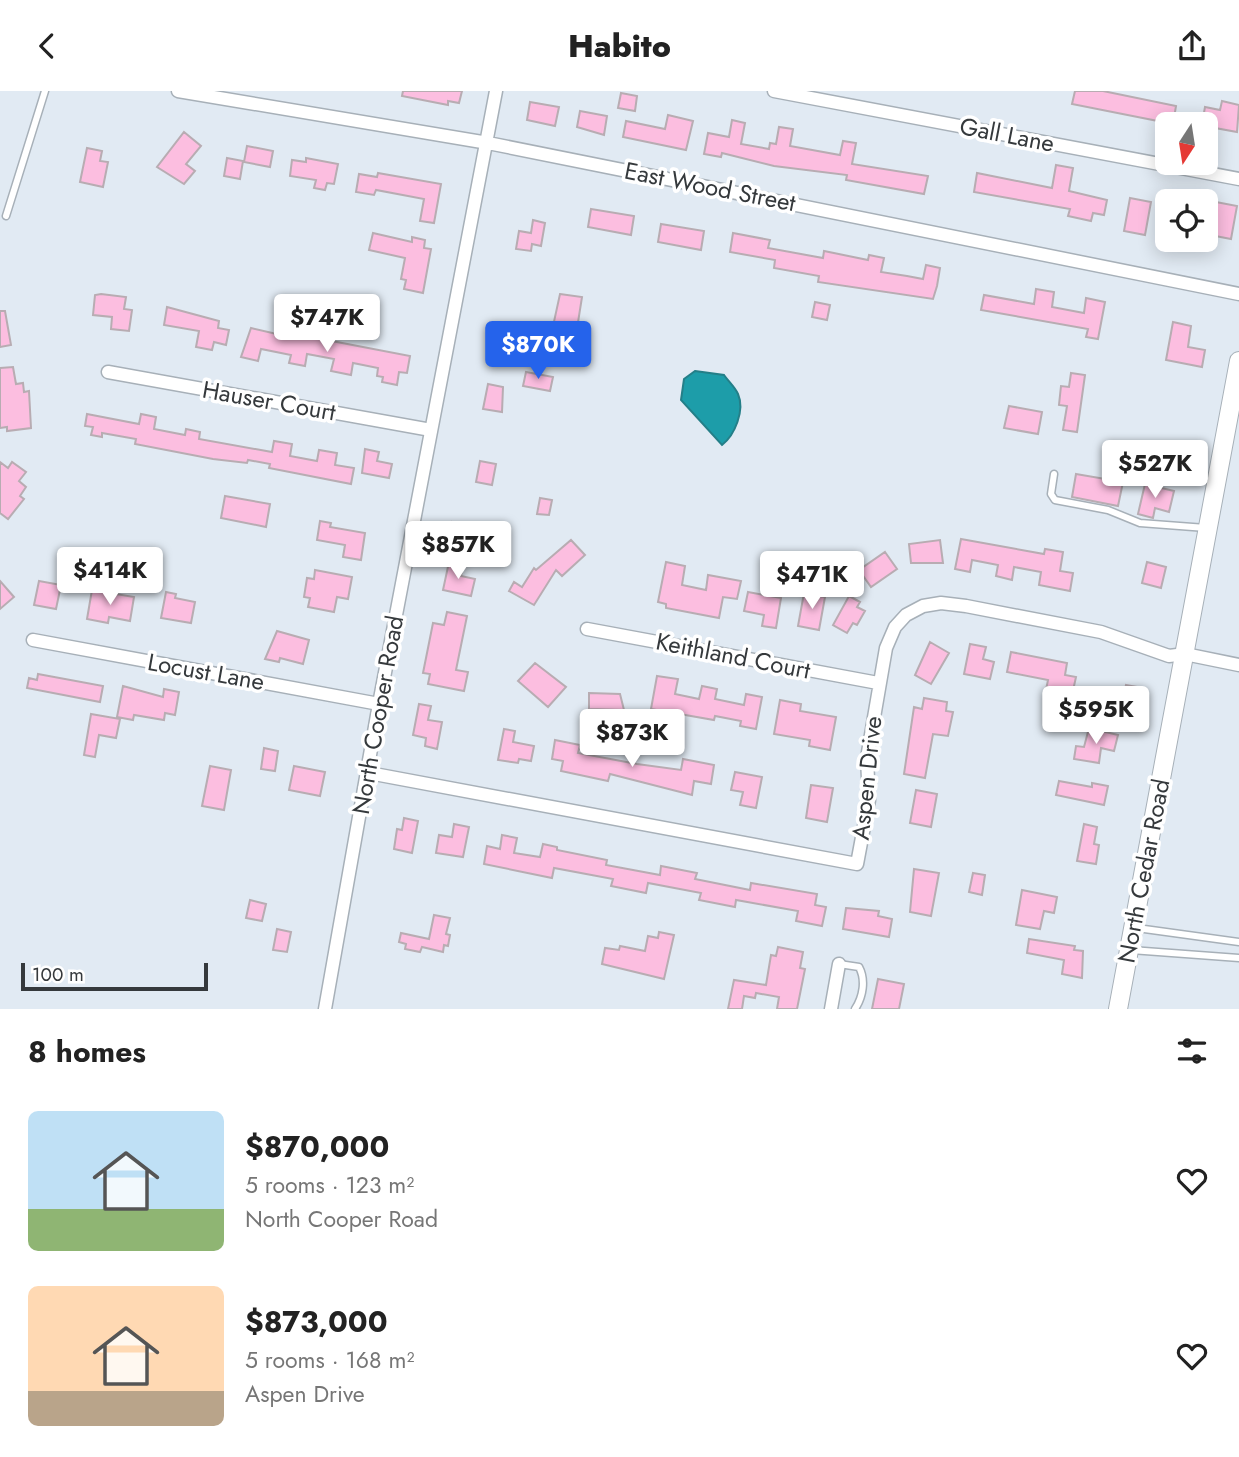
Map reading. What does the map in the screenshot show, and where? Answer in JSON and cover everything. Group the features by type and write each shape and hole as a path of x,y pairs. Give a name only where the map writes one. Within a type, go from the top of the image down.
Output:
{"street":[{"name":"East Wood Street","path":"178,91 488,143 1239,294"},
{"name":"North Cooper Road","path":"325,1009 369,773 379,704 496,91"},
{"name":"Gall Lane","path":"774,92 1239,179"},
{"name":"North Cedar Road","path":"1118,1009 1208,529 1232,434 1239,361"},
{"name":"Hauser Court","path":"108,372 431,430"},
{"name":"Aspen Drive","path":"369,773 857,864 869,800 867,758 886,648 895,628 906,615 923,606 940,603 1101,632 1168,656 1185,654 1239,665"},
{"name":"Keithland Court","path":"587,629 878,683"},
{"name":"Locust Lane","path":"33,640 379,704"},
{"path":"831,1009 839,964"}],"lane":[{"path":"6,216 45,91"},
{"path":"1054,474 1051,494 1055,500 1108,510 1140,523 1208,529"},
{"path":"1133,928 1239,942"},
{"path":"1129,949 1239,958"},
{"path":"839,964 859,968 863,974 863,986 855,1009"}],"water":[{"path":"695,371 724,375 738,394 738,422 722,445 681,400 684,379"}],"building":[{"path":"403,91 462,91 459,103 448,101 448,105 402,96"},
{"path":"1075,91 1103,91 1176,106 1175,112 1155,112 1155,120 1072,104"},
{"path":"621,93 637,96 635,111 618,108"},
{"path":"1222,101 1239,105 1237,132 1218,129 1218,112 1204,112 1205,107 1220,110"},
{"path":"530,102 559,107 555,126 527,120"},
{"path":"580,111 607,116 604,135 577,127"},
{"path":"668,115 693,121 686,150 623,137 626,121 665,129"},
{"path":"732,120 745,123 741,144 769,149 770,143 776,144 779,127 793,129 790,146 840,155 843,141 856,143 852,164 928,176 924,194 846,180 847,175 774,166 722,153 721,157 704,154 708,133 729,137"},
{"path":"184,132 201,146 186,164 195,171 184,184 157,167"},
{"path":"247,146 273,151 270,167 244,162"},
{"path":"87,148 102,151 100,161 108,162 103,187 80,182"},
{"path":"227,158 243,161 240,179 224,176"},
{"path":"306,158 338,164 334,184 327,183 325,190 314,188 316,180 290,176 292,160 306,162"},
{"path":"1056,165 1073,168 1069,191 1107,200 1104,215 1093,213 1091,221 1068,216 1070,209 974,192 977,173 1052,188"},
{"path":"378,173 441,184 434,223 420,221 424,199 376,190 374,195 356,192 359,174 377,177"},
{"path":"1130,198 1151,202 1145,235 1124,231"},
{"path":"1218,202 1237,206 1231,239 1218,237"},
{"path":"591,209 634,216 631,235 588,227"},
{"path":"533,220 545,223 541,246 532,244 531,251 516,249 519,231 531,233"},
{"path":"661,224 704,231 701,250 658,242"},
{"path":"373,233 412,242 412,237 425,240 424,248 431,249 423,293 404,289 406,280 401,279 405,258 369,250"},
{"path":"733,233 770,240 768,248 823,258 824,251 868,260 869,255 884,258 881,272 923,279 926,265 940,268 937,286 933,299 818,282 819,276 774,268 775,260 730,252"},
{"path":"1036,289 1054,292 1052,307 1084,313 1086,298 1105,302 1098,339 1086,337 1088,329 981,310 984,295 1034,304"},
{"path":"560,294 582,297 576,335 570,334 568,343 550,340"},
{"path":"95,295 126,297 124,309 132,310 129,331 111,329 112,317 93,315"},
{"path":"815,302 830,305 827,320 812,317"},
{"path":"167,307 219,321 218,328 229,330 226,345 214,342 212,350 196,347 199,331 164,325"},
{"path":"0,311 5,311 11,345 0,347"},
{"path":"1173,322 1191,326 1188,347 1205,350 1202,367 1166,360"},
{"path":"251,328 294,338 295,334 410,356 407,373 399,372 397,385 382,382 383,377 377,376 378,368 353,363 351,375 331,371 334,359 307,354 305,366 289,363 291,355 261,349 258,361 241,357"},
{"path":"13,367 16,384 23,383 24,392 29,391 31,428 7,431 7,427 0,428 0,368"},
{"path":"526,372 553,377 550,391 523,386"},
{"path":"1071,373 1085,375 1077,432 1063,430 1067,406 1059,405 1061,386 1069,387"},
{"path":"488,384 503,387 502,412 483,409"},
{"path":"1009,406 1042,412 1038,434 1004,428"},
{"path":"87,414 139,424 141,414 156,417 154,429 185,435 186,429 200,432 199,439 272,452 274,441 292,444 290,456 317,461 319,450 337,453 335,465 354,468 351,484 269,468 270,464 213,459 135,444 136,439 102,433 102,437 91,435 93,427 85,426"},
{"path":"365,449 379,452 377,461 392,464 389,478 362,473"},
{"path":"480,461 496,464 492,485 476,482"},
{"path":"0,462 8,468 12,462 26,472 19,481 26,487 20,496 24,499 8,519 0,513"},
{"path":"1076,474 1123,482 1118,506 1072,497"},
{"path":"1145,484 1174,491 1169,512 1155,508 1153,518 1138,514"},
{"path":"225,496 270,504 266,527 221,518"},
{"path":"540,498 552,500 549,515 537,514"},
{"path":"320,521 331,523 330,527 365,533 361,560 343,557 345,545 317,540"},
{"path":"452,522 474,526 472,535 483,537 480,550 464,547 465,539 449,536"},
{"path":"961,539 1044,554 1045,549 1063,552 1060,571 1073,573 1070,591 1039,585 1041,572 1014,567 1012,580 996,576 998,565 972,560 970,572 955,569"},
{"path":"571,540 585,555 562,576 556,570 534,605 509,591 514,582 522,587 534,568 536,570"},
{"path":"940,540 943,563 911,563 909,544"},
{"path":"885,552 897,569 871,587 859,570"},
{"path":"449,562 463,565 461,576 475,579 471,596 443,590"},
{"path":"666,562 685,566 682,585 706,590 708,575 741,581 737,599 723,597 719,618 666,608 666,604 658,602"},
{"path":"1147,562 1166,567 1161,588 1142,583"},
{"path":"315,570 352,577 348,599 337,597 334,612 308,607 310,598 304,597 307,578 314,579"},
{"path":"0,581 14,597 0,609"},
{"path":"39,581 61,585 56,609 34,605"},
{"path":"92,590 134,597 130,621 109,617 108,623 87,619"},
{"path":"166,592 176,594 175,598 195,602 191,623 161,618"},
{"path":"748,592 781,598 776,628 762,626 764,615 744,611"},
{"path":"804,593 825,597 819,630 798,626"},
{"path":"849,596 860,602 857,607 865,611 857,625 853,623 847,633 833,625"},
{"path":"447,612 467,616 456,670 468,672 464,691 428,684 430,674 423,673 433,623 444,625"},
{"path":"277,631 309,640 303,664 280,658 279,662 265,659"},
{"path":"930,642 949,653 931,684 915,675"},
{"path":"970,644 986,647 983,659 994,662 990,679 964,674"},
{"path":"1011,652 1067,663 1065,675 1076,677 1070,704 1059,702 1061,693 1046,690 1048,680 1007,672"},
{"path":"535,663 566,687 548,707 518,681"},
{"path":"38,674 103,686 100,702 27,688 29,678 37,680"},
{"path":"657,676 678,679 675,694 699,699 702,686 717,689 715,699 744,705 746,694 762,697 756,729 740,726 741,721 715,716 714,720 651,709"},
{"path":"1126,685 1143,688 1140,722 1119,719"},
{"path":"123,686 163,697 164,689 179,692 175,715 165,713 164,720 134,715 133,720 117,717"},
{"path":"589,693 620,694 624,710 589,709"},
{"path":"924,698 947,702 946,711 953,712 948,736 933,734 925,778 904,774 914,707 922,709"},
{"path":"780,700 801,704 800,711 836,717 830,750 809,746 810,740 774,734"},
{"path":"419,704 431,706 428,720 442,722 437,749 425,746 426,738 413,735"},
{"path":"91,714 120,719 116,738 99,735 95,757 84,755"},
{"path":"1089,728 1118,735 1114,751 1101,748 1099,763 1074,759 1076,746 1084,747"},
{"path":"504,729 515,731 513,742 534,746 531,761 519,759 518,763 498,760"},
{"path":"555,740 580,745 578,753 637,764 681,770 683,759 714,765 711,784 694,781 692,795 610,774 608,781 561,771 563,761 552,759"},
{"path":"264,748 278,751 275,771 261,769"},
{"path":"210,766 231,770 224,810 202,806"},
{"path":"294,766 325,772 320,796 289,790"},
{"path":"735,772 762,777 756,808 740,805 743,792 731,790"},
{"path":"1059,781 1092,787 1092,783 1108,786 1104,805 1056,795"},
{"path":"811,785 833,788 827,822 806,818"},
{"path":"916,790 937,794 931,827 910,823"},
{"path":"404,818 418,821 412,853 394,849 397,829 402,830"},
{"path":"454,824 469,827 463,857 436,853 439,835 452,837"},
{"path":"1084,824 1097,827 1094,844 1099,845 1096,864 1077,861"},
{"path":"502,835 517,838 514,853 540,857 543,844 557,847 557,850 607,860 606,865 660,875 661,866 697,873 695,879 750,890 751,883 817,894 815,905 826,907 822,926 796,921 798,911 736,900 735,907 699,900 701,893 648,883 646,893 611,886 613,879 554,868 552,878 484,864 487,846 500,849"},
{"path":"914,869 939,873 931,916 910,912"},
{"path":"973,873 985,875 982,895 969,892"},
{"path":"1022,890 1057,897 1054,913 1044,911 1040,929 1016,925"},
{"path":"250,900 266,904 262,921 246,918"},
{"path":"846,908 879,911 878,916 892,919 889,937 843,929"},
{"path":"434,915 450,918 446,934 450,935 448,946 444,945 443,952 422,947 420,952 405,949 406,944 399,942 401,933 429,939"},
{"path":"277,929 291,932 287,952 273,950"},
{"path":"659,932 674,935 664,979 602,964 605,948 619,950 620,946 645,951 648,936 658,938"},
{"path":"1029,939 1075,946 1074,950 1083,951 1082,978 1062,974 1064,960 1027,953"},
{"path":"778,947 803,952 800,968 805,969 797,1009 777,1009 779,997 756,993 755,998 744,996 742,1009 728,1009 734,980 766,985 771,955 776,956"},
{"path":"878,979 904,984 899,1009 872,1009"}]}
